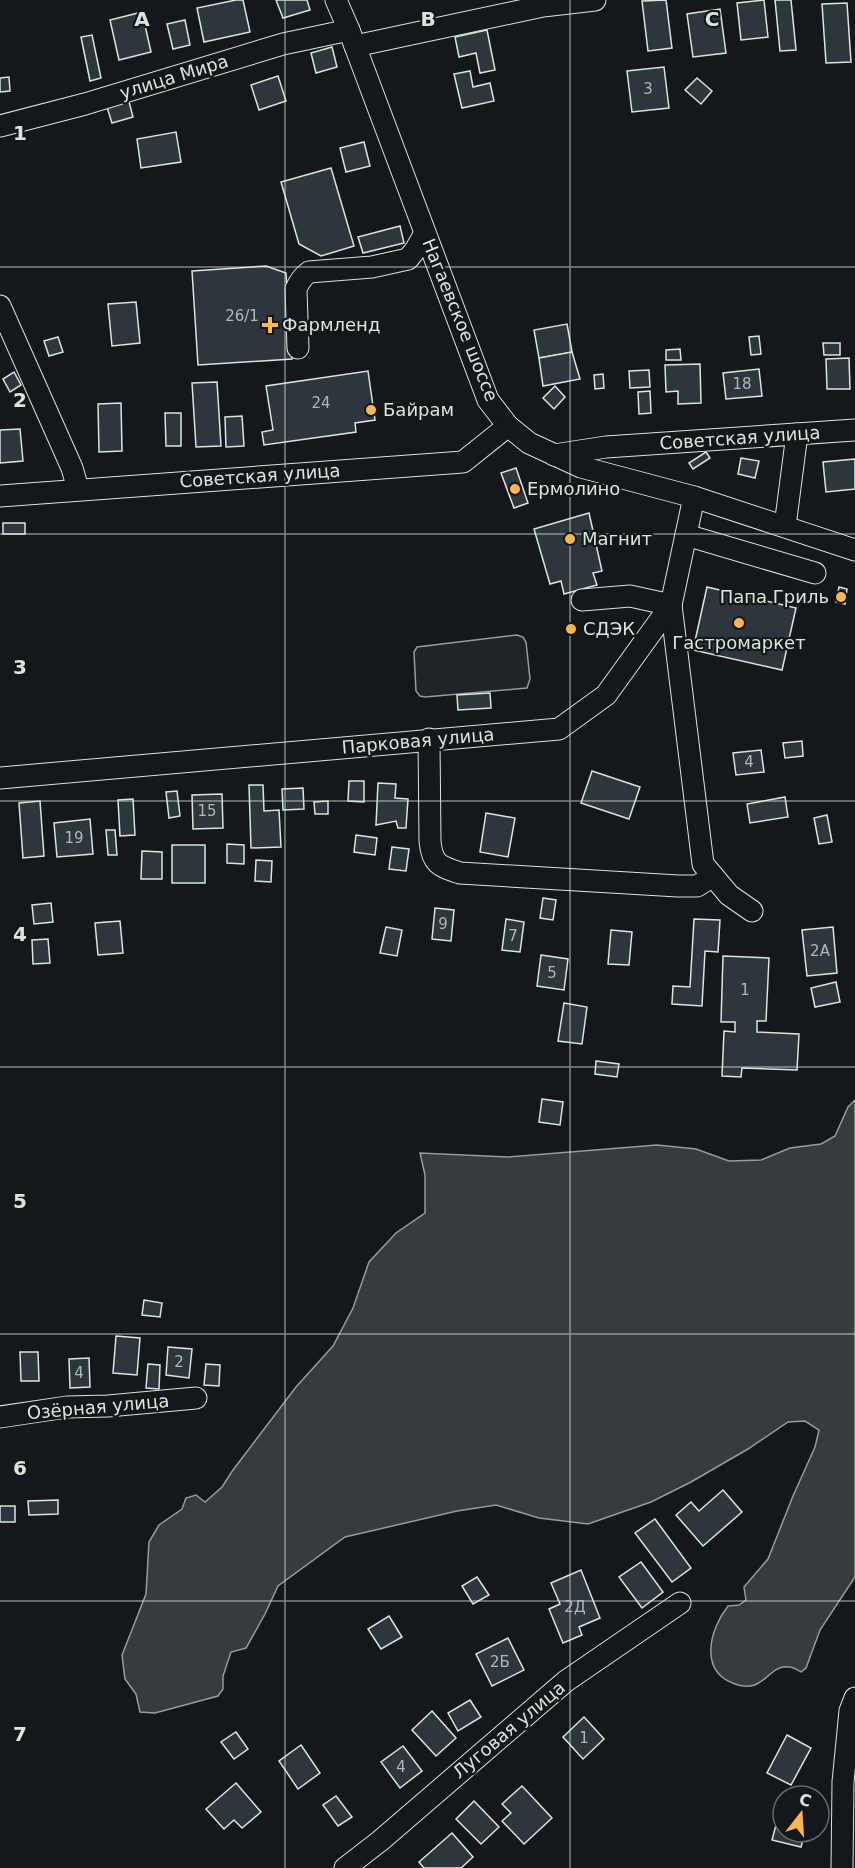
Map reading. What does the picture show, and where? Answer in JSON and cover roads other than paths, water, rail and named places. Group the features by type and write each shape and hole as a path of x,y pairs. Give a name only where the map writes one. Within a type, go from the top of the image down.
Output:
{"street":[{"name":"Нагаевское шоссе","path":"336,0 488,400 508,426 529,443 581,467 694,497 855,550"},
{"name":"улица Мира","path":"0,126 85,104 283,44 352,38 497,7 543,6 595,0"},
{"path":"298,348 296,290 304,275 309,272 372,267 408,259 425,233"},
{"path":"0,306 72,468 78,489"},
{"name":"Советская улица","path":"0,496 463,462 508,426"},
{"name":"Советская улица","path":"553,455 606,447 855,430"},
{"path":"785,526 797,434"},
{"name":"Парковая улица","path":"0,778 559,729 606,695 671,605 694,497"},
{"path":"686,535 814,573"},
{"path":"582,600 630,596 671,605 703,864 729,895 752,910"},
{"path":"429,739 430,841 432,855 441,867 460,873 678,886 697,886 713,876"},
{"name":"Озёрная улица","path":"0,1417 67,1407 108,1406 196,1398"},
{"name":"Луговая улица","path":"345,1868 380,1841 566,1682 680,1603"},
{"path":"842,1868 843,1782 850,1712 855,1698"}],"place":[{"name":"Фармленд","path":"270,325"},
{"name":"Байрам","path":"371,410"},
{"name":"Ермолино","path":"515,489"},
{"name":"Магнит","path":"570,539"},
{"name":"Папа Гриль","path":"841,597"},
{"name":"Гастромаркет","path":"739,623"},
{"name":"СДЭК","path":"571,629"}]}
